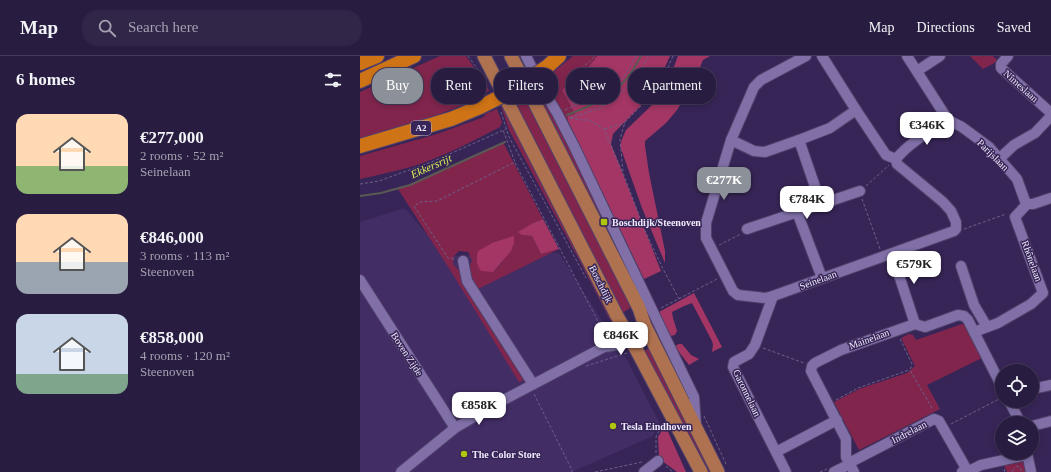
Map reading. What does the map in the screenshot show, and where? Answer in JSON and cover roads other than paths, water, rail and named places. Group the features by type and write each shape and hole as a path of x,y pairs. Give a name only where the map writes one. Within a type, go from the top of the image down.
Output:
{"highway":[{"path":"360,63 377,56"},
{"path":"360,81 414,56"},
{"name":"A2","path":"360,146 451,119 480,107 512,91 548,66 559,56"}],"main road":[{"name":"Boschdijk","path":"484,56 619,327 700,472"},
{"path":"511,56 639,308 645,326 696,429 722,468"}],"street":[{"path":"526,56 542,88 563,112 694,397 696,429"},
{"name":"Seinelaan","path":"806,56 761,80 754,87 731,140 706,223 706,238 733,291 738,295 765,298 773,296 954,231 956,229 956,222 951,211 943,202 897,164 896,159"},
{"path":"822,56 886,155 896,159 903,150 914,141 948,120"},
{"name":"Parijslaan","path":"907,56 948,120 962,127 989,147 1017,179 1027,204"},
{"path":"917,71 940,56"},
{"name":"Nîmeslaan","path":"999,159 1014,145 1035,133 1051,114 1001,68 1001,64 1008,56"},
{"path":"731,140 754,151 765,152 830,128 856,110"},
{"path":"799,140 821,204"},
{"path":"747,229 860,191"},
{"path":"1027,204 1033,204 1051,198"},
{"name":"Rhônelaan","path":"974,332 998,323 1031,304 1043,293 1016,217 1027,204"},
{"path":"797,212 822,278"},
{"path":"887,255 915,324"},
{"path":"463,261 467,281 531,385"},
{"path":"961,266 974,305 986,327"},
{"name":"Boven Zijde","path":"360,280 455,428"},
{"name":"Garonnelaan","path":"773,296 754,345 749,354 734,362 733,368 786,472"},
{"name":"Mainelaan","path":"837,420 811,371 812,366 841,350 915,324 925,327 958,315 964,316 968,320 995,373"},
{"path":"400,472 455,428 496,404 604,347 616,336 619,327 645,326"},
{"path":"1039,388 1051,385"},
{"name":"Indrelaan","path":"834,472 851,466 934,419 939,421 944,427 968,471"},
{"path":"776,452 837,420 846,438 846,457 851,466"},
{"path":"1039,424 1051,421"},
{"path":"644,472 657,460"},
{"path":"968,471 981,465 1002,460"},
{"path":"1028,460 1031,472"}],"waterway":[{"name":"Ekkersrijt","path":"567,115 592,105 611,94 627,79 641,56"},
{"name":"Ekkersrijt","path":"360,196 381,193 410,185 505,142"}],"place":[{"name":"Boschdijk/Steenoven","path":"604,222"},
{"name":"Tesla Eindhoven","path":"613,426"},
{"name":"The Color Store","path":"464,454"}]}
